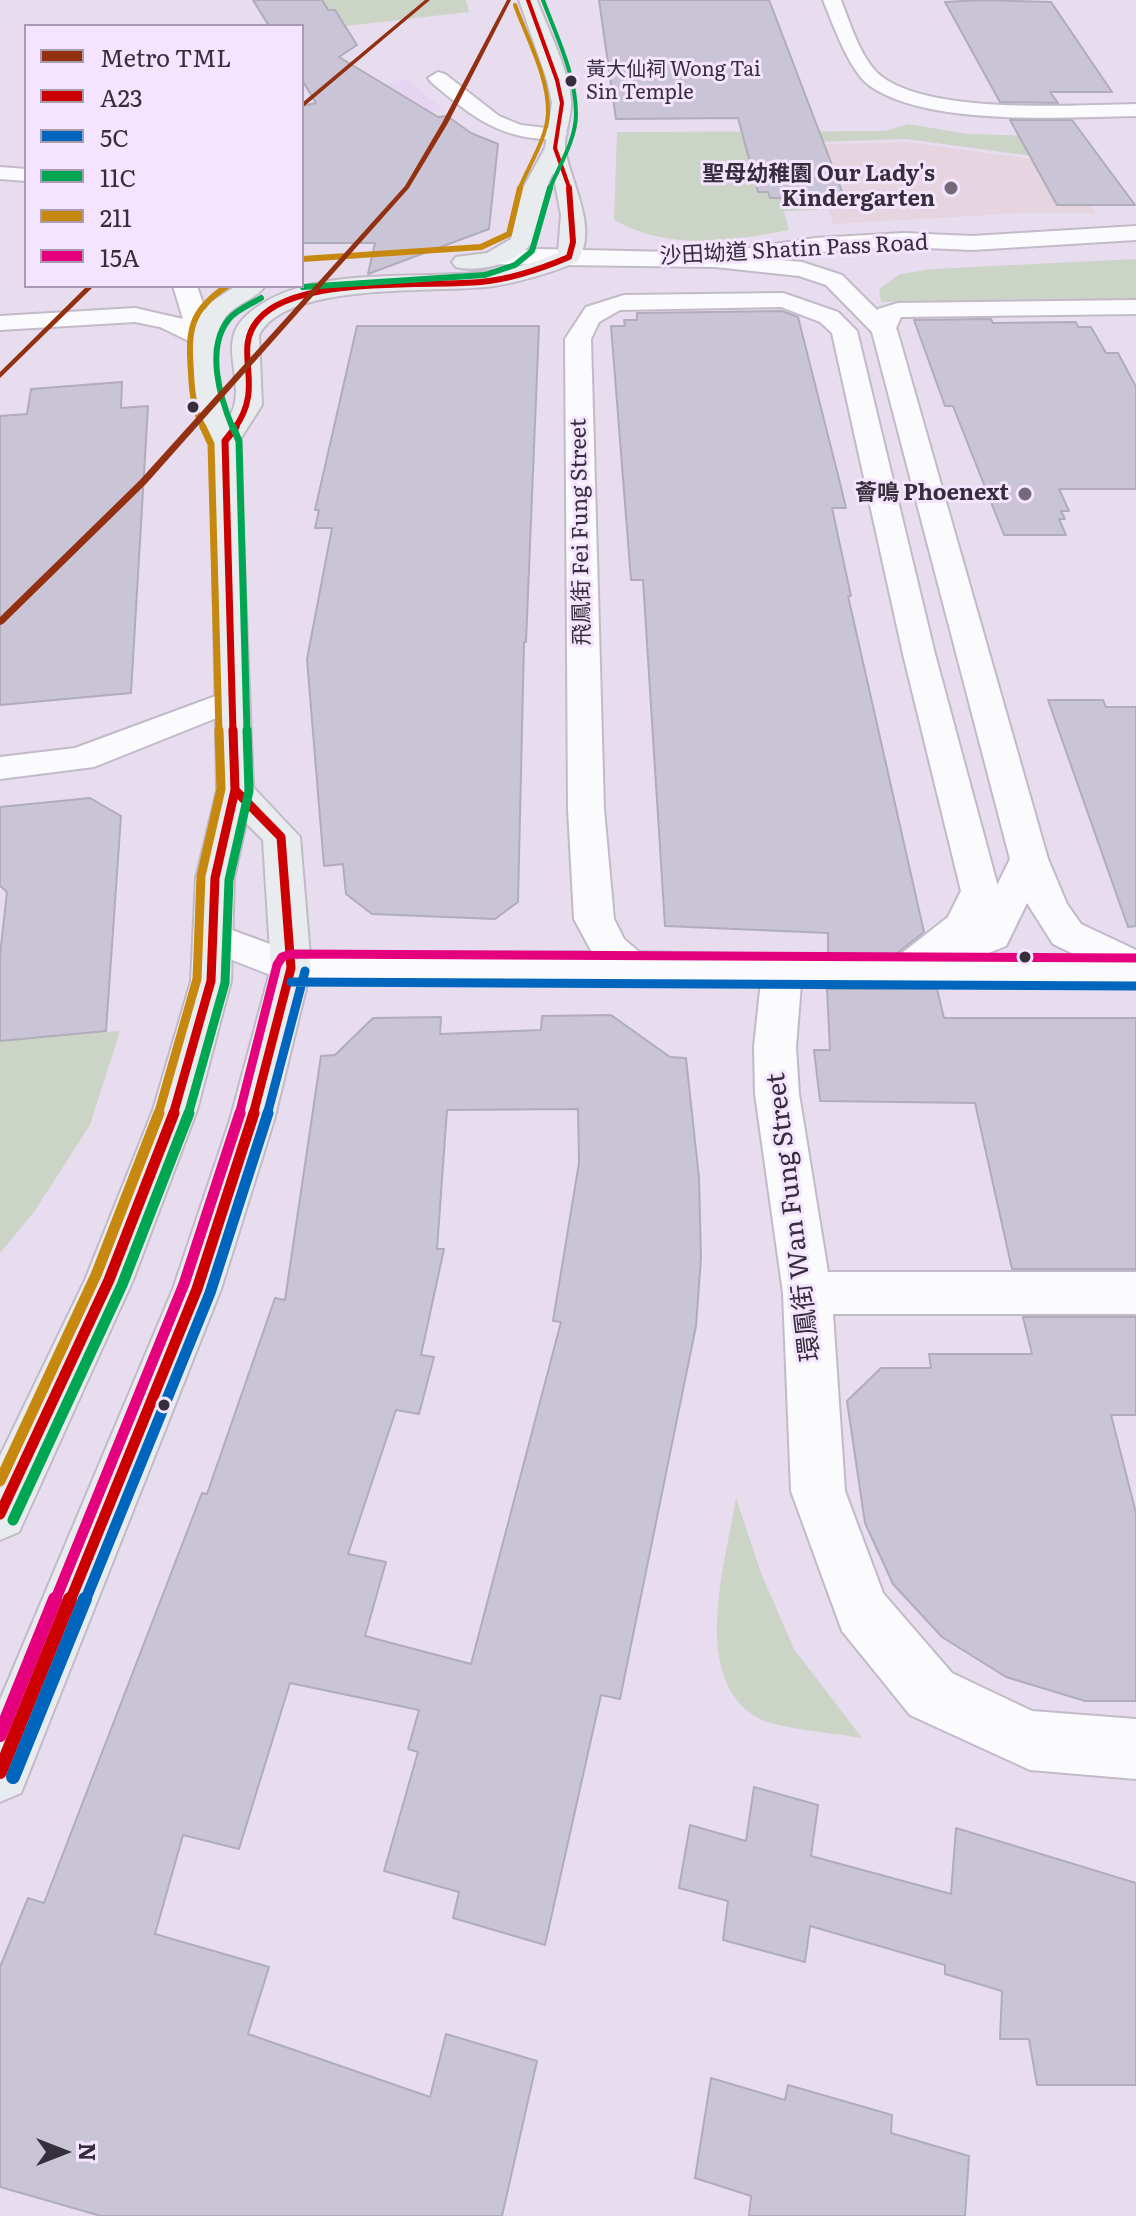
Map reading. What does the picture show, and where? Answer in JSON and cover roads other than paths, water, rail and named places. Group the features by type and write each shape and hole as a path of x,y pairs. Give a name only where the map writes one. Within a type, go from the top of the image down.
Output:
{"main road":[{"path":"493,259 511,251 524,237 533,190 556,141 562,103 528,0"},
{"path":"556,141 570,191 573,242 569,257"},
{"name":"沙田坳道 Shatin Pass Road","path":"225,441 249,404 245,345 249,329 262,313 307,293 329,289 499,280 539,271 569,257"},
{"name":"沙田坳道 Shatin Pass Road","path":"304,273 493,259"},
{"path":"0,1514 109,1280 175,1110 211,981 215,878 235,790 225,441 207,405 202,338 220,307 250,288"},
{"path":"0,1772 197,1289 252,1120 291,968 281,837 235,790"}],"street":[{"path":"832,0 842,25 874,80 898,91 946,104 974,107 1136,110"},
{"path":"438,78 492,122 556,141"},
{"path":"0,173 24,175"},
{"path":"0,192 24,194"},
{"name":"沙田坳道 Shatin Pass Road","path":"493,259 715,260 830,244 904,240 972,243 1136,233"},
{"name":"沙田坳道 Shatin Pass Road","path":"855,303 858,267 972,243"},
{"path":"715,260 802,269 834,280 884,330"},
{"path":"186,288 202,338"},
{"name":"飛鳳街 Fei Fung Street","path":"631,967 609,948 594,919 586,809 578,339 587,316 605,306 624,302 783,300 829,317 844,331 919,654 980,891 964,926 907,970"},
{"path":"1134,310 898,310 887,314 884,330 1029,859 1049,908 1067,934 1136,969"},
{"path":"0,323 135,315 167,321 202,338"},
{"path":"0,768 81,759 232,700"},
{"path":"907,970 992,936 1029,859"},
{"path":"213,937 291,968 631,967 782,971 1136,969"},
{"name":"環鳳街 Wan Fung Street","path":"782,971 775,1047 777,1094 807,1293 818,1491 862,1611 931,1694 1030,1740 1136,1749"},
{"path":"807,1293 1136,1293"}],"metro line":[{"name":"TML","path":"304,104 428,0"},
{"name":"TML","path":"0,622 143,482 407,187 445,123 509,0"},
{"name":"TML","path":"0,376 89,288"}],"place":[{"name":"黃大仙祠 Wong Tai Sin Temple","path":"571,81"},
{"name":"聖母幼稚園 Our Lady's Kindergarten","path":"951,188"},
{"name":"薈鳴 Phoenext","path":"1025,494"}]}
